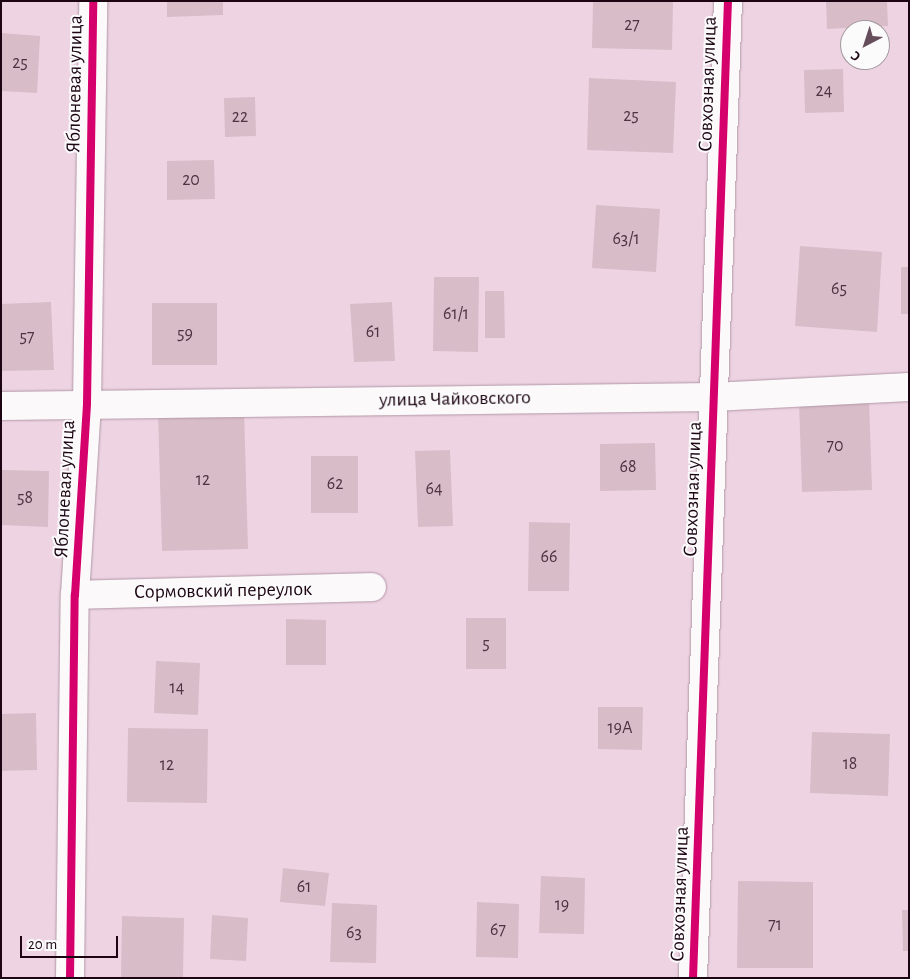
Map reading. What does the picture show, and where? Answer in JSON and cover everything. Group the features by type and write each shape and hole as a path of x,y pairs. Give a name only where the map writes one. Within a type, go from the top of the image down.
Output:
{"street":[{"name":"Яблоневая улица","path":"70,978 75,595 87,403 93,1"},
{"name":"Совхозная улица","path":"694,978 728,1"},
{"name":"улица Чайковского","path":"1,406 87,403 713,397 909,387"},
{"name":"Сормовский переулок","path":"75,595 372,587"}],"building":[{"path":"167,1 223,1 223,15 167,17"},
{"path":"593,1 673,1 672,50 592,48"},
{"path":"826,1 887,1 888,20 840,20 840,28 827,29"},
{"path":"1,33 40,36 37,93 1,91"},
{"path":"804,70 843,70 844,112 805,113"},
{"path":"589,78 676,82 673,153 587,150"},
{"path":"255,97 256,136 225,137 224,98"},
{"path":"214,160 215,199 167,200 167,161"},
{"path":"596,205 660,209 656,272 592,268"},
{"path":"800,246 882,252 877,332 795,326"},
{"path":"901,267 909,267 909,314 901,314"},
{"path":"434,277 479,277 478,352 433,351"},
{"path":"485,291 504,291 505,338 485,338"},
{"path":"51,302 54,370 1,371 1,304"},
{"path":"392,302 395,361 354,362 350,304"},
{"path":"152,303 217,303 217,365 152,365"},
{"path":"869,399 872,490 802,492 799,401"},
{"path":"244,409 248,549 162,551 158,412"},
{"path":"655,443 656,490 600,491 600,444"},
{"path":"450,450 453,526 418,527 415,451"},
{"path":"311,456 358,456 358,513 311,513"},
{"path":"1,470 49,471 48,527 1,525"},
{"path":"529,522 570,523 569,591 528,591"},
{"path":"466,618 506,618 506,669 466,669"},
{"path":"286,619 326,620 326,665 286,665"},
{"path":"156,661 200,663 198,715 154,713"},
{"path":"598,707 643,707 642,750 598,749"},
{"path":"36,713 37,770 1,771 1,714"},
{"path":"128,728 208,729 207,803 127,802"},
{"path":"812,732 890,734 888,796 810,793"},
{"path":"283,868 329,873 325,906 280,902"},
{"path":"541,876 585,878 584,934 539,933"},
{"path":"738,881 813,882 813,968 737,968"},
{"path":"477,902 519,904 518,958 476,957"},
{"path":"332,903 377,905 376,963 330,962"},
{"path":"902,910 909,910 909,951 903,951"},
{"path":"212,915 248,918 246,961 210,959"},
{"path":"122,916 184,918 183,978 121,978"}],"cycle path":[{"path":"70,978 75,595 87,403 93,1"},
{"path":"693,978 728,1"}]}
